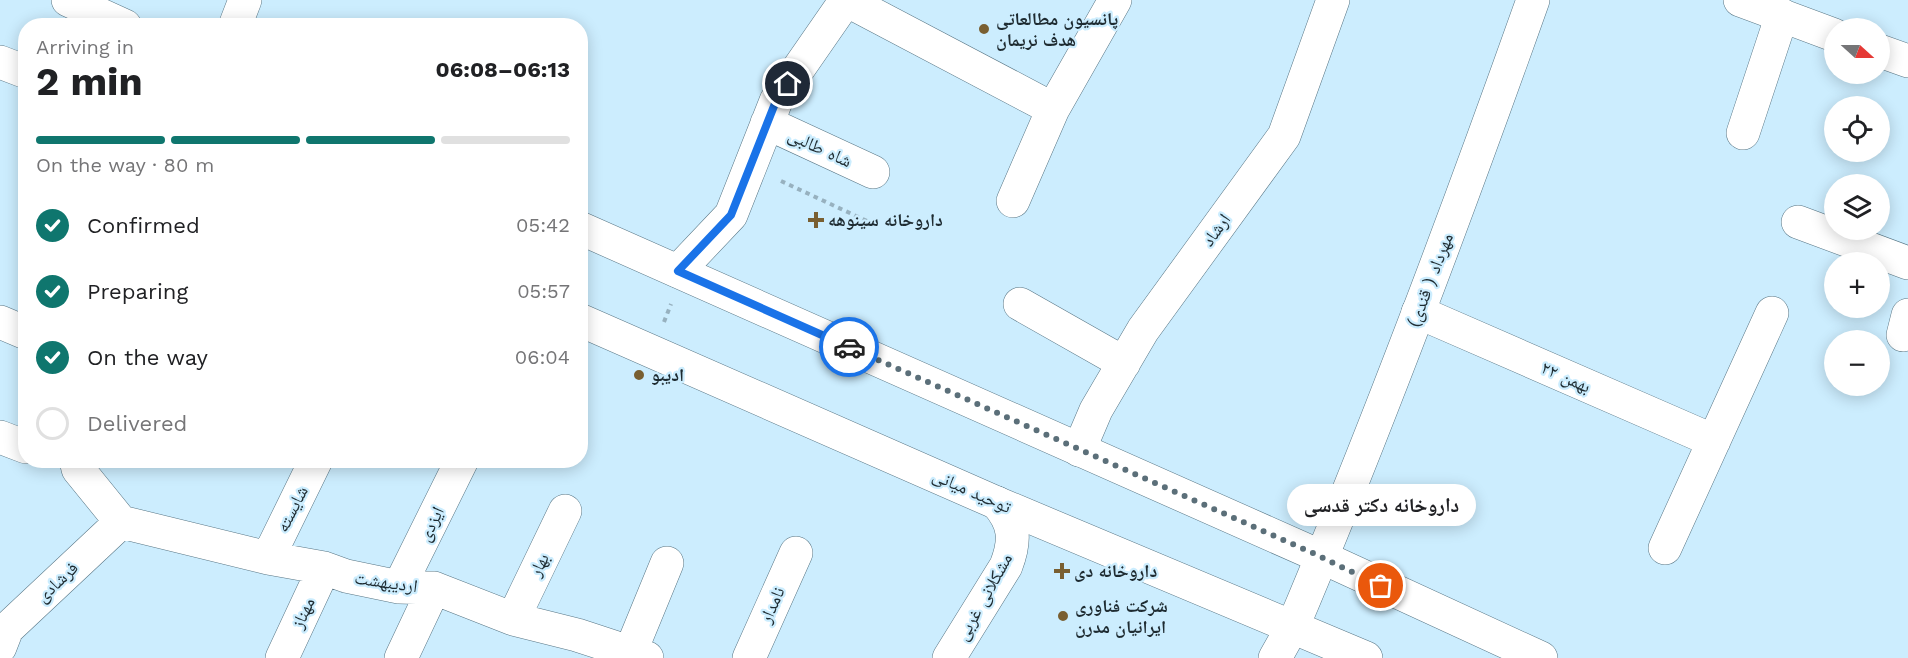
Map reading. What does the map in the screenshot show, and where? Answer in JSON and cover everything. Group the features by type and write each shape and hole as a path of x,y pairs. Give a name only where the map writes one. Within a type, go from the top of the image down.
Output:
{"street":[{"path":"68,0 107,18"},
{"path":"239,18 245,0"},
{"path":"681,272 731,215 776,101 846,0 1053,109"},
{"path":"1013,201 1053,109 1114,0"},
{"name":"ارشاد","path":"1079,450 1096,410 1143,330 1284,136 1333,0"},
{"name":"مهرداد ( قندی)","path":"1275,658 1293,626 1418,312 1472,171 1533,0"},
{"path":"1740,0 1824,31"},
{"path":"1743,133 1782,15"},
{"path":"1890,55 1908,61"},
{"path":"0,62 18,69"},
{"name":"شاه طالبی","path":"767,123 873,172"},
{"path":"1798,222 1908,263"},
{"path":"588,231 1541,658"},
{"path":"1020,304 1124,363"},
{"name":"۲۲ بهمن","path":"1418,312 1714,441"},
{"path":"1665,548 1772,313"},
{"path":"0,322 18,330"},
{"name":"توحید میانی","path":"588,323 996,503 1366,658"},
{"path":"0,437 18,444"},
{"path":"75,468 121,522"},
{"name":"شایسته","path":"268,558 312,468"},
{"name":"ایزدی","path":"399,587 458,468"},
{"name":"مشکلانی غربی","path":"949,658 1006,566 1012,549 1012,532 1007,515 996,503"},
{"name":"بهار","path":"513,619 565,511"},
{"name":"اردیبهشت","path":"121,522 268,558 324,568 346,576 399,587 434,588 574,646 639,655"},
{"name":"فرشادی","path":"2,634 121,522"},
{"name":"نامدار","path":"748,658 796,553"},
{"path":"639,655 667,563"},
{"name":"مهناز","path":"282,658 324,568"},
{"path":"401,658 434,588"}],"path":[{"path":"780,180 869,222"},
{"path":"652,350 681,272"}],"way so far":[{"path":"849,347 1315,554 1381,586"}],"place":[{"name":"پانسیون مطالعاتی هدف نریمان","path":"984,29"},
{"name":"داروخانه سینوهه","path":"816,220"},
{"name":"ادیبو","path":"639,375"},
{"name":"داروخانه دی","path":"1062,571"},
{"name":"داروخانه دکتر قدسی","path":"1381,586"},
{"name":"شرکت فناوری ایرانیان مدرن","path":"1063,616"}],"route":[{"path":"788,84 776,101 731,215 678,271 849,347"}]}
